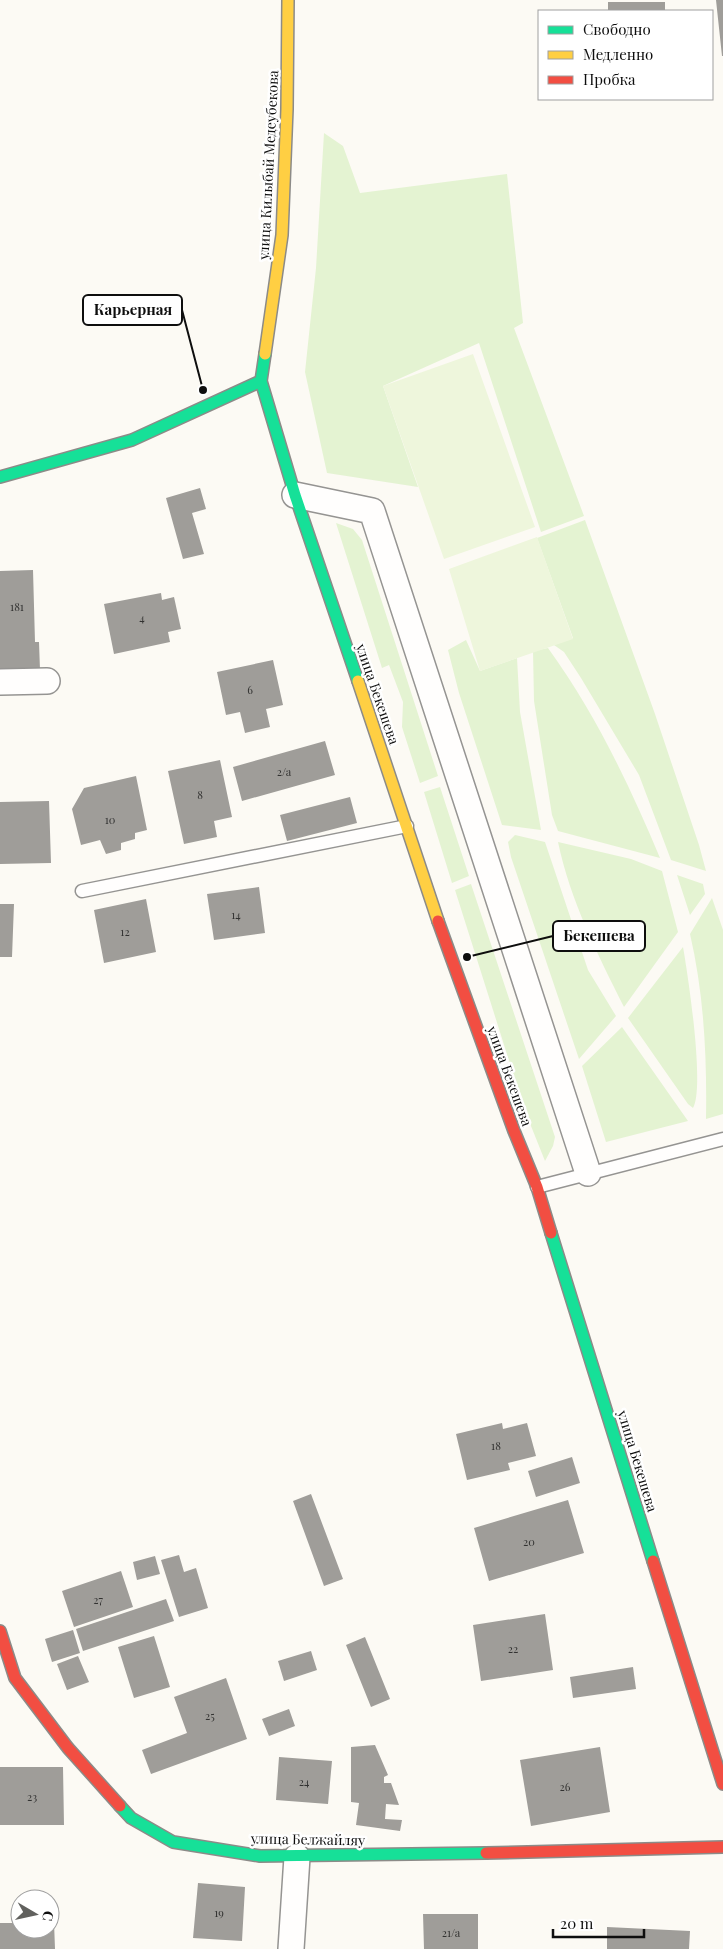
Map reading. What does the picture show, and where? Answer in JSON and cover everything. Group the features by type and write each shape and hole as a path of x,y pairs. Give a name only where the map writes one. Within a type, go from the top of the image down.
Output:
{"main road":[{"name":"улица Килыбай Медеубекова","path":"261,381 282,235 288,109 288,0"},
{"path":"0,477 132,440 261,381"},
{"name":"улица Бекешева","path":"261,381 295,496 407,826 514,1131 537,1186 723,1781"},
{"name":"улица Белжайляу","path":"0,1631 15,1678 68,1748 131,1818 173,1842 260,1856 297,1857 723,1847"}],"street":[{"path":"295,496 372,511 588,1174"},
{"path":"0,682 47,681"},
{"path":"290,1949 297,1857"}],"lane":[{"path":"82,891 407,826"},
{"path":"537,1186 723,1139"}],"green space":[{"path":"324,133 343,146 360,193 507,174 523,323 514,328 584,516 541,532 479,343 383,386 418,487 327,473 305,372 316,268"},
{"path":"473,354 535,527 444,559 383,386"},
{"path":"585,520 655,714 706,871 671,860 639,775 564,652 554,645 573,638 537,538"},
{"path":"336,523 353,529 362,540 438,776 420,783 402,727 403,702 389,665 382,668"},
{"path":"537,537 573,639 480,671 449,569"},
{"path":"466,640 480,671 517,658 520,712 541,830 502,825 459,693 448,650"},
{"path":"548,648 596,723 636,803 660,858 558,831 552,815 534,701 533,651"},
{"path":"440,787 469,876 452,883 424,792"},
{"path":"515,835 545,842 588,970 616,1016 579,1059 511,857 508,842"},
{"path":"558,842 631,859 662,871 678,932 624,1007 577,906"},
{"path":"677,875 703,884 705,894 690,915"},
{"path":"471,884 555,1137 553,1146 545,1161 525,1111 455,890"},
{"path":"712,898 723,930 723,1114 706,1119 704,1026 699,980 690,934"},
{"path":"683,947 692,1005 696,1055 696,1096 693,1108 688,1104 628,1018"},
{"path":"622,1027 688,1121 606,1142 582,1066"}],"building":[{"path":"716,0 723,0 723,56 722,56"},
{"path":"608,2 665,2 665,10 608,10"},
{"path":"200,488 206,509 192,513 204,554 183,559 166,498"},
{"path":"33,570 35,642 39,642 40,670 0,671 0,571"},
{"path":"161,593 162,600 174,597 181,629 168,632 170,642 114,654 104,604"},
{"path":"273,660 283,705 266,709 270,727 245,733 240,712 226,715 217,672"},
{"path":"325,741 335,775 242,801 233,767"},
{"path":"220,760 232,817 214,821 217,837 184,844 168,771"},
{"path":"136,776 147,830 135,833 135,839 121,843 121,850 106,854 100,840 81,845 72,809 84,788"},
{"path":"350,797 357,823 287,841 280,815"},
{"path":"49,801 51,863 0,864 0,802"},
{"path":"259,887 265,933 214,940 207,894"},
{"path":"146,899 156,952 104,963 94,910"},
{"path":"0,904 14,904 12,957 0,957"},
{"path":"502,1423 503,1429 527,1423 536,1456 508,1463 510,1470 467,1480 456,1434"},
{"path":"572,1457 580,1483 536,1497 528,1471"},
{"path":"311,1494 343,1579 324,1586 293,1501"},
{"path":"568,1500 584,1553 489,1581 474,1528"},
{"path":"179,1555 184,1572 196,1568 208,1608 179,1617 161,1560"},
{"path":"155,1556 160,1574 137,1580 133,1562"},
{"path":"121,1571 133,1607 74,1627 62,1591"},
{"path":"166,1599 174,1621 83,1651 76,1629"},
{"path":"545,1614 553,1670 481,1681 473,1625"},
{"path":"73,1630 80,1653 52,1662 45,1639"},
{"path":"154,1636 170,1687 134,1698 118,1647"},
{"path":"365,1637 390,1699 371,1707 346,1645"},
{"path":"311,1651 317,1670 284,1681 278,1661"},
{"path":"78,1656 89,1682 67,1690 57,1664"},
{"path":"633,1667 636,1689 573,1698 570,1677"},
{"path":"226,1678 247,1739 151,1774 142,1750 187,1733 174,1697"},
{"path":"289,1709 295,1726 269,1736 262,1719"},
{"path":"375,1745 388,1775 384,1777 384,1783 391,1783 399,1805 386,1804 385,1819 402,1820 400,1831 356,1825 359,1803 351,1802 351,1747"},
{"path":"600,1747 610,1812 531,1826 520,1760"},
{"path":"279,1757 332,1761 328,1804 276,1800"},
{"path":"0,1767 63,1767 64,1825 0,1825"},
{"path":"198,1883 245,1887 242,1941 193,1938"},
{"path":"423,1914 478,1914 478,1949 424,1949"},
{"path":"0,1923 10,1923 10,1939 55,1939 55,1949 0,1949"},
{"path":"607,1927 690,1931 689,1949 607,1949"}],"traffic: fast":[{"path":"265,354 261,381 295,495 358,681"},
{"path":"0,477 132,440 261,381"},
{"path":"551,1233 653,1561"},
{"path":"120,1806 131,1818 173,1842 260,1856 486,1853"}],"traffic: slow":[{"path":"265,354 282,235 287,109 288,0"},
{"path":"358,681 438,921"}],"traffic: jam":[{"path":"438,921 514,1131 537,1187 551,1233"},
{"path":"653,1561 723,1784"},
{"path":"0,1631 15,1678 68,1748 120,1806"},
{"path":"486,1853 723,1847"}],"place":[{"name":"Карьерная","path":"203,390"},
{"name":"Бекешева","path":"467,957"}]}
